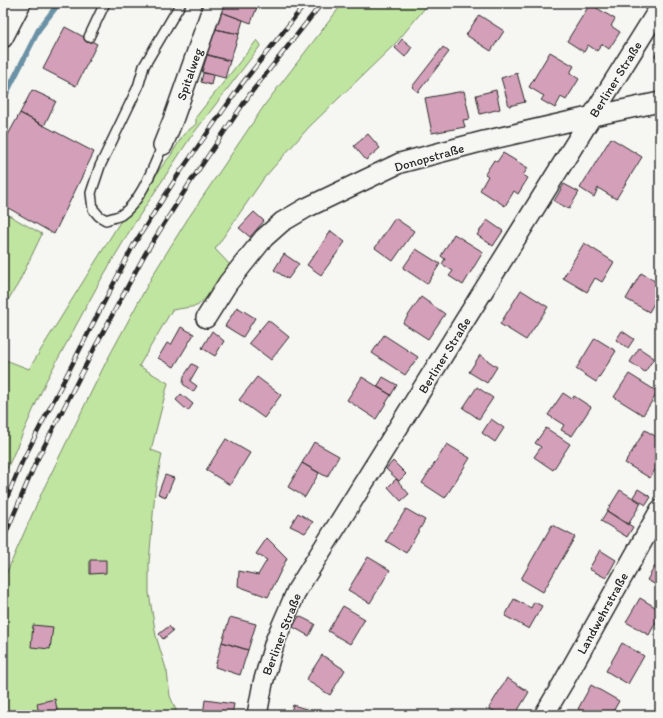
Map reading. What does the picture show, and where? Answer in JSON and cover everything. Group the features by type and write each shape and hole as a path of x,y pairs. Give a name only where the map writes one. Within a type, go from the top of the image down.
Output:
{"street":[{"path":"3,38 21,3"},
{"name":"Spitalweg","path":"163,145 174,120 214,3"},
{"name":"Berliner Straße","path":"257,715 263,683 275,641 297,590 660,7"},
{"name":"Donopstraße","path":"206,318 228,283 264,238 282,222 306,208 400,163 484,141 660,102"},
{"name":"Landwehrstraße","path":"544,715 660,510"}],"lane":[{"path":"89,37 105,3"},
{"path":"163,145 132,205 121,215 106,220 99,216 93,208 91,193 100,166 138,87 144,66 181,3"}],"green space":[{"path":"343,3 429,3 396,43 309,127 264,178 215,249 232,267 218,287 197,306 172,310 139,366 168,383 151,450 162,454 155,491 149,563 149,593 156,636 167,672 170,696 178,715 3,715 3,581 42,492 105,364 154,273 187,220 266,103"},
{"path":"257,40 261,45 190,138 132,227 99,283 46,381 3,478 3,359 29,369 120,222 131,214 183,135 196,124 196,117"},
{"path":"3,212 42,234 18,284 3,308"}],"building":[{"path":"225,3 254,3 253,5 257,7 251,23 221,12"},
{"path":"590,4 615,19 611,26 620,32 609,49 602,44 597,51 588,45 584,52 567,41"},
{"path":"221,12 243,20 239,34 215,29"},
{"path":"479,15 504,31 491,51 466,35"},
{"path":"65,27 97,44 76,86 43,69"},
{"path":"215,29 239,34 230,61 206,54"},
{"path":"402,39 412,47 405,57 395,48"},
{"path":"443,47 449,52 418,92 412,87"},
{"path":"660,48 660,59 655,56"},
{"path":"550,52 574,66 570,73 579,79 566,100 561,97 555,108 541,100 544,96 529,87"},
{"path":"207,55 230,61 225,78 202,72"},
{"path":"203,73 213,75 211,85 201,82"},
{"path":"517,73 525,102 509,106 501,78"},
{"path":"32,90 56,101 44,126 20,113"},
{"path":"496,90 500,109 480,114 476,95"},
{"path":"464,91 470,119 463,120 465,127 432,133 425,98"},
{"path":"20,113 94,152 54,234 3,205 3,144"},
{"path":"368,134 380,148 366,160 354,146"},
{"path":"611,138 642,157 616,199 598,188 594,197 580,188"},
{"path":"503,153 528,168 523,175 528,178 518,194 514,191 505,206 480,190 488,176 485,174 494,160 497,162"},
{"path":"564,184 579,192 569,209 554,201"},
{"path":"254,212 264,221 250,237 239,228"},
{"path":"395,218 414,231 393,261 375,248"},
{"path":"487,220 503,231 493,246 477,235"},
{"path":"331,231 345,242 321,275 307,265"},
{"path":"454,234 483,252 463,285 449,276 453,271 442,264 445,259 441,256"},
{"path":"584,243 614,262 602,282 595,278 587,292 563,278"},
{"path":"416,249 440,264 427,284 403,268"},
{"path":"284,254 299,264 288,279 274,270"},
{"path":"641,273 660,284 660,293 649,312 626,299"},
{"path":"521,290 548,307 526,340 500,324"},
{"path":"421,297 445,314 428,339 403,323"},
{"path":"237,307 255,318 243,337 225,326"},
{"path":"268,320 289,337 271,360 249,343"},
{"path":"181,327 194,334 174,367 158,358 167,343 171,345"},
{"path":"212,331 224,341 215,356 202,348"},
{"path":"622,331 634,339 628,348 616,340"},
{"path":"384,335 418,357 405,375 372,353"},
{"path":"595,338 616,351 596,382 576,369"},
{"path":"639,348 654,358 645,372 630,362"},
{"path":"480,355 497,367 487,383 469,372"},
{"path":"192,364 198,367 190,381 197,386 193,392 183,384 184,376"},
{"path":"629,374 658,392 643,415 614,397"},
{"path":"257,377 281,395 264,418 239,400"},
{"path":"362,377 391,395 376,419 347,400"},
{"path":"383,377 397,385 391,395 377,387"},
{"path":"477,387 493,398 479,419 463,408"},
{"path":"563,393 572,399 574,396 591,407 572,436 561,430 564,425 548,415"},
{"path":"181,394 193,404 188,411 176,400"},
{"path":"491,419 504,428 495,442 482,433"},
{"path":"546,428 570,444 553,470 534,457 541,447 535,443"},
{"path":"645,430 660,439 660,444 657,449 660,451 660,462 650,478 625,463"},
{"path":"226,439 250,453 230,485 206,470"},
{"path":"314,442 339,456 327,477 302,463"},
{"path":"447,444 470,458 445,498 422,483"},
{"path":"393,461 406,474 399,481 386,469"},
{"path":"302,463 319,473 305,497 288,487"},
{"path":"165,475 174,478 166,497 158,494"},
{"path":"396,479 409,494 401,501 388,487"},
{"path":"638,489 651,497 646,505 633,497"},
{"path":"620,490 641,503 628,525 607,511"},
{"path":"406,509 425,520 406,553 386,541"},
{"path":"607,511 633,527 627,537 601,521"},
{"path":"298,513 313,522 305,533 290,526"},
{"path":"552,525 575,537 543,592 521,579"},
{"path":"267,538 287,558 268,597 238,586 239,571 258,575 267,560 256,554"},
{"path":"600,550 616,560 606,578 589,569"},
{"path":"368,557 390,570 370,603 348,590"},
{"path":"90,560 106,560 106,573 90,574"},
{"path":"655,566 659,569 660,568 660,587 647,580"},
{"path":"640,598 660,610 660,625 656,622 649,635 626,622"},
{"path":"514,599 531,608 534,602 542,606 529,629 505,616"},
{"path":"343,606 365,619 350,644 328,631"},
{"path":"299,616 315,624 309,636 293,627"},
{"path":"230,617 256,624 248,650 222,642"},
{"path":"33,625 53,627 50,649 31,647"},
{"path":"169,626 173,631 163,639 159,634"},
{"path":"222,642 248,650 240,675 215,667"},
{"path":"622,643 644,656 628,684 606,671"},
{"path":"322,655 345,670 330,695 306,680"},
{"path":"507,678 529,692 515,715 500,715 489,708"},
{"path":"591,685 619,701 611,715 589,715 578,709"},
{"path":"55,699 58,715 39,715 37,703"},
{"path":"205,700 234,704 232,715 203,715"},
{"path":"293,705 319,713 319,715 290,715"}],"waterway":[{"path":"6,94 39,29 59,3"}],"railway":[{"path":"3,507 22,462 133,246 178,175 241,85 306,3"},
{"path":"3,540 36,462 145,254 191,181 250,94 322,3"}]}
